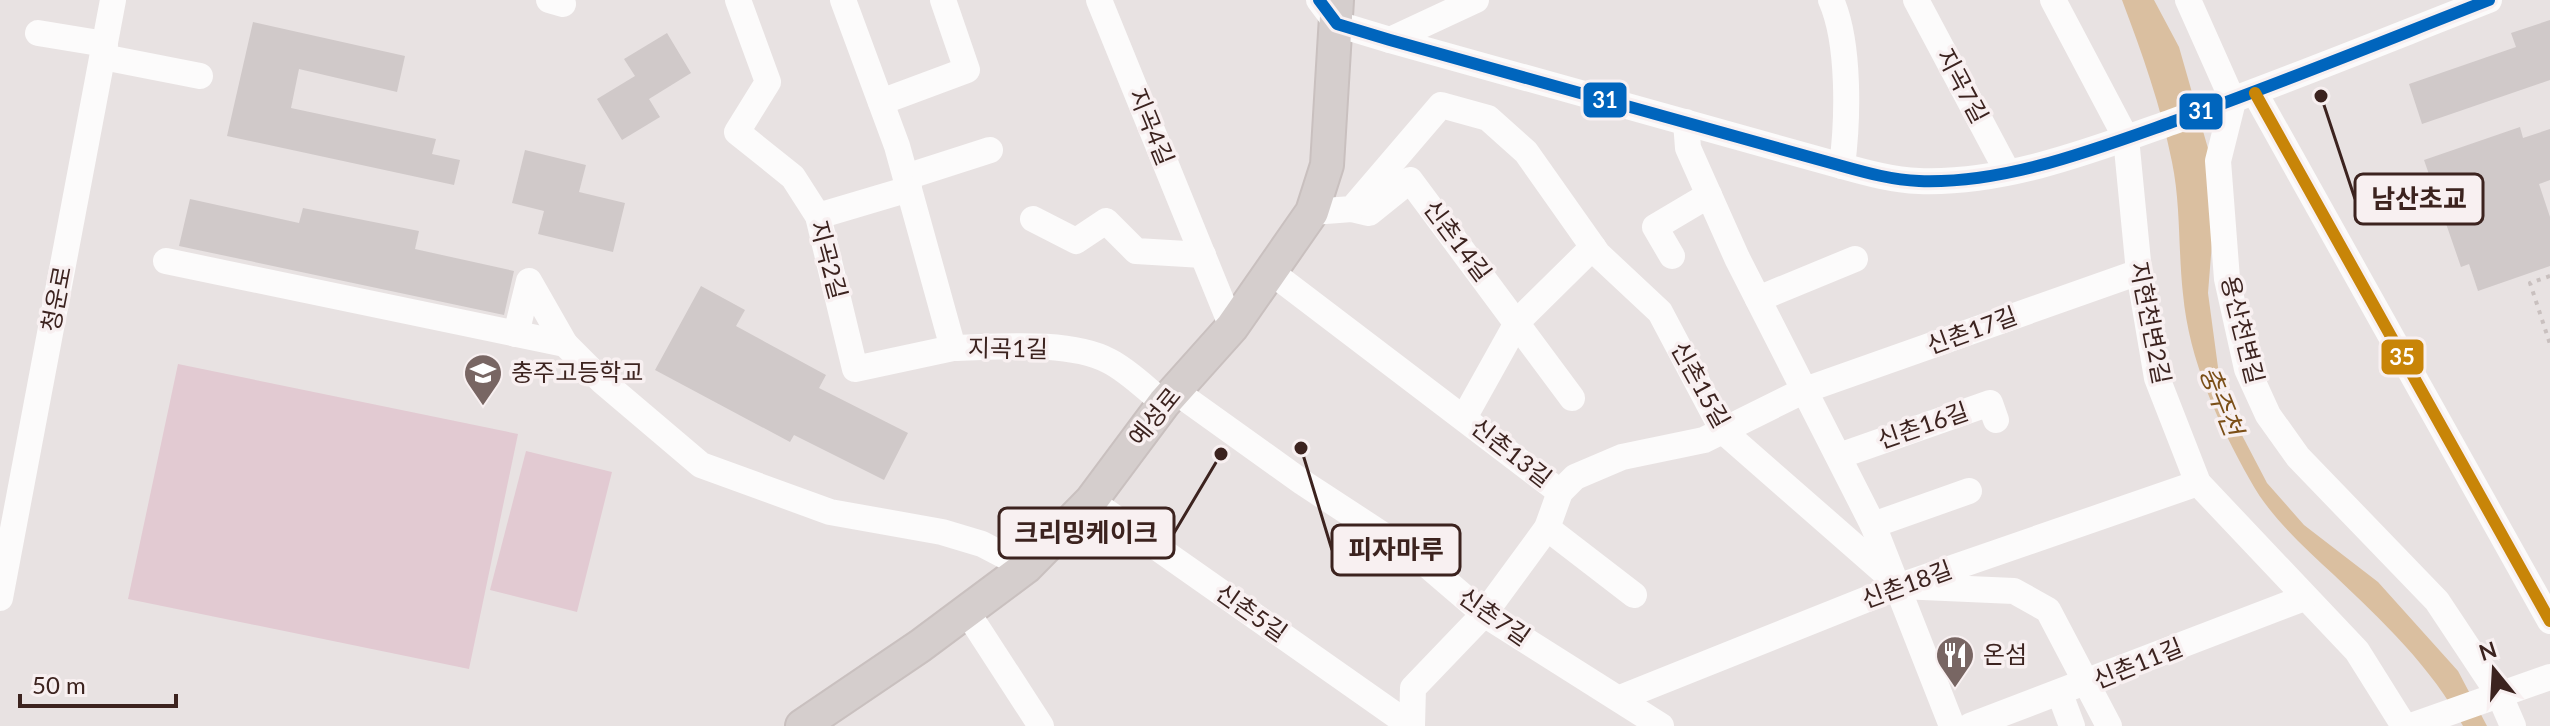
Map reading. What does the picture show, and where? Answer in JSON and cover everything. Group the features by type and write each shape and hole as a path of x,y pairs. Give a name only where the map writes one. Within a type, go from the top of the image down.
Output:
{"main road":[{"name":"예성로","path":"802,726 967,612 1026,567 1091,501 1170,397 1232,327 1312,212 1327,165 1331,8"}],"street":[{"name":"청운로","path":"0,598 3,569 113,0"},
{"name":"지곡2길","path":"738,0 768,82 737,132 793,177 818,216 855,369 953,348"},
{"name":"지곡1길","path":"843,0 907,183 953,348 1022,347 1069,351 1109,361 1170,397"},
{"path":"881,102 967,70 943,0"},
{"name":"지곡4길","path":"1099,0 1232,327"},
{"path":"1390,40 1476,0"},
{"path":"1831,0 1840,29 1847,128 1842,166"},
{"name":"지곡7길","path":"1916,0 2007,171"},
{"name":"지현천변2길","path":"2053,0 2126,138 2139,272 2157,378 2198,483 2357,651 2404,726"},
{"path":"2188,0 2550,621"},
{"path":"1331,8 1390,40 1842,166 1889,178 1920,181 2007,171 2126,138 2244,97 2459,6 2489,0"},
{"path":"38,33 200,76"},
{"name":"용산천변길","path":"2244,97 2218,161 2227,279 2247,369 2262,404 2298,457 2437,601 2500,696 2513,726"},
{"name":"신촌15길","path":"1352,209 1441,105 1488,118 1526,152 1593,247 1660,312 1723,431 1900,586"},
{"path":"1686,122 1688,148 1709,195 1758,299 1873,525 1900,586 1952,726"},
{"path":"818,216 990,150"},
{"name":"신촌14길","path":"1352,209 1369,213 1410,180 1518,321 1572,398"},
{"path":"1672,256 1655,227 1709,195"},
{"path":"1312,212 1352,209"},
{"path":"1033,219 1076,241 1106,221 1136,251 1203,255"},
{"path":"1465,416 1518,321 1593,247"},
{"path":"1758,299 1855,259"},
{"path":"166,261 565,344"},
{"name":"신촌13길","path":"1271,272 1465,416 1560,492 1547,528 1484,614 1413,688 1412,726"},
{"name":"신촌17길","path":"1560,492 1575,477 1622,457 1704,440 1805,390 2139,272"},
{"path":"516,334 529,281 565,344 602,381 701,465 830,512 860,528 955,536 982,544 1026,567"},
{"name":"신촌7길","path":"1170,397 1421,560 1484,614 1661,726"},
{"name":"신촌16길","path":"1839,456 1990,403 1996,420"},
{"name":"신촌18길","path":"1620,698 1900,586 2198,483"},
{"path":"1873,525 1969,491"},
{"name":"신촌5길","path":"1091,501 1381,716 1412,726"},
{"path":"1547,528 1634,595"},
{"path":"1900,586 2014,591 2048,610 2109,726"},
{"name":"신촌11길","path":"1982,724 2304,598"},
{"path":"967,612 1041,726"},
{"path":"2411,726 2550,677"},
{"path":"2060,694 2072,726"}],"path":[{"path":"2550,276 2530,283 2550,344"}],"shaded area":[{"path":"178,364 518,434 469,669 128,599"},
{"path":"526,451 612,472 577,612 490,590"}],"water":[{"name":"충주천","path":"2122,0 2154,0 2179,47 2217,180 2208,293 2222,397 2267,483 2304,525 2378,582 2458,671 2487,726 2463,726 2436,684 2404,645 2277,519 2258,494 2238,458 2198,367 2186,319 2172,162 2150,80"}],"building":[{"path":"2550,20 2550,80 2422,124 2409,84 2516,47 2511,33"},
{"path":"253,22 405,56 397,92 299,69 291,108 436,139 432,154 460,160 454,185 227,136"},
{"path":"667,33 691,73 649,99 660,117 622,140 597,99 635,76 624,59"},
{"path":"2520,127 2523,138 2550,129 2550,180 2539,184 2550,217 2550,266 2478,291 2469,264 2461,267 2424,160"},
{"path":"525,150 586,165 579,192 625,203 613,252 538,234 544,211 512,203"},
{"path":"190,199 299,223 303,208 419,231 415,249 514,271 504,315 179,246"},
{"path":"701,286 745,310 736,326 826,375 819,388 908,433 884,480 794,435 790,442 655,370"}],"transit line":[{"name":"31","path":"1319,0 1337,24 1390,40 1861,171 1919,181 1984,177 2080,154 2252,93 2489,0"},
{"name":"35","path":"2255,93 2550,621"}],"place":[{"name":"남산초교","path":"2321,96"},
{"name":"충주고등학교","path":"483,407"},
{"name":"피자마루","path":"1301,448"},
{"name":"크리밍케이크","path":"1221,454"},
{"name":"온섬","path":"1955,689"}]}
